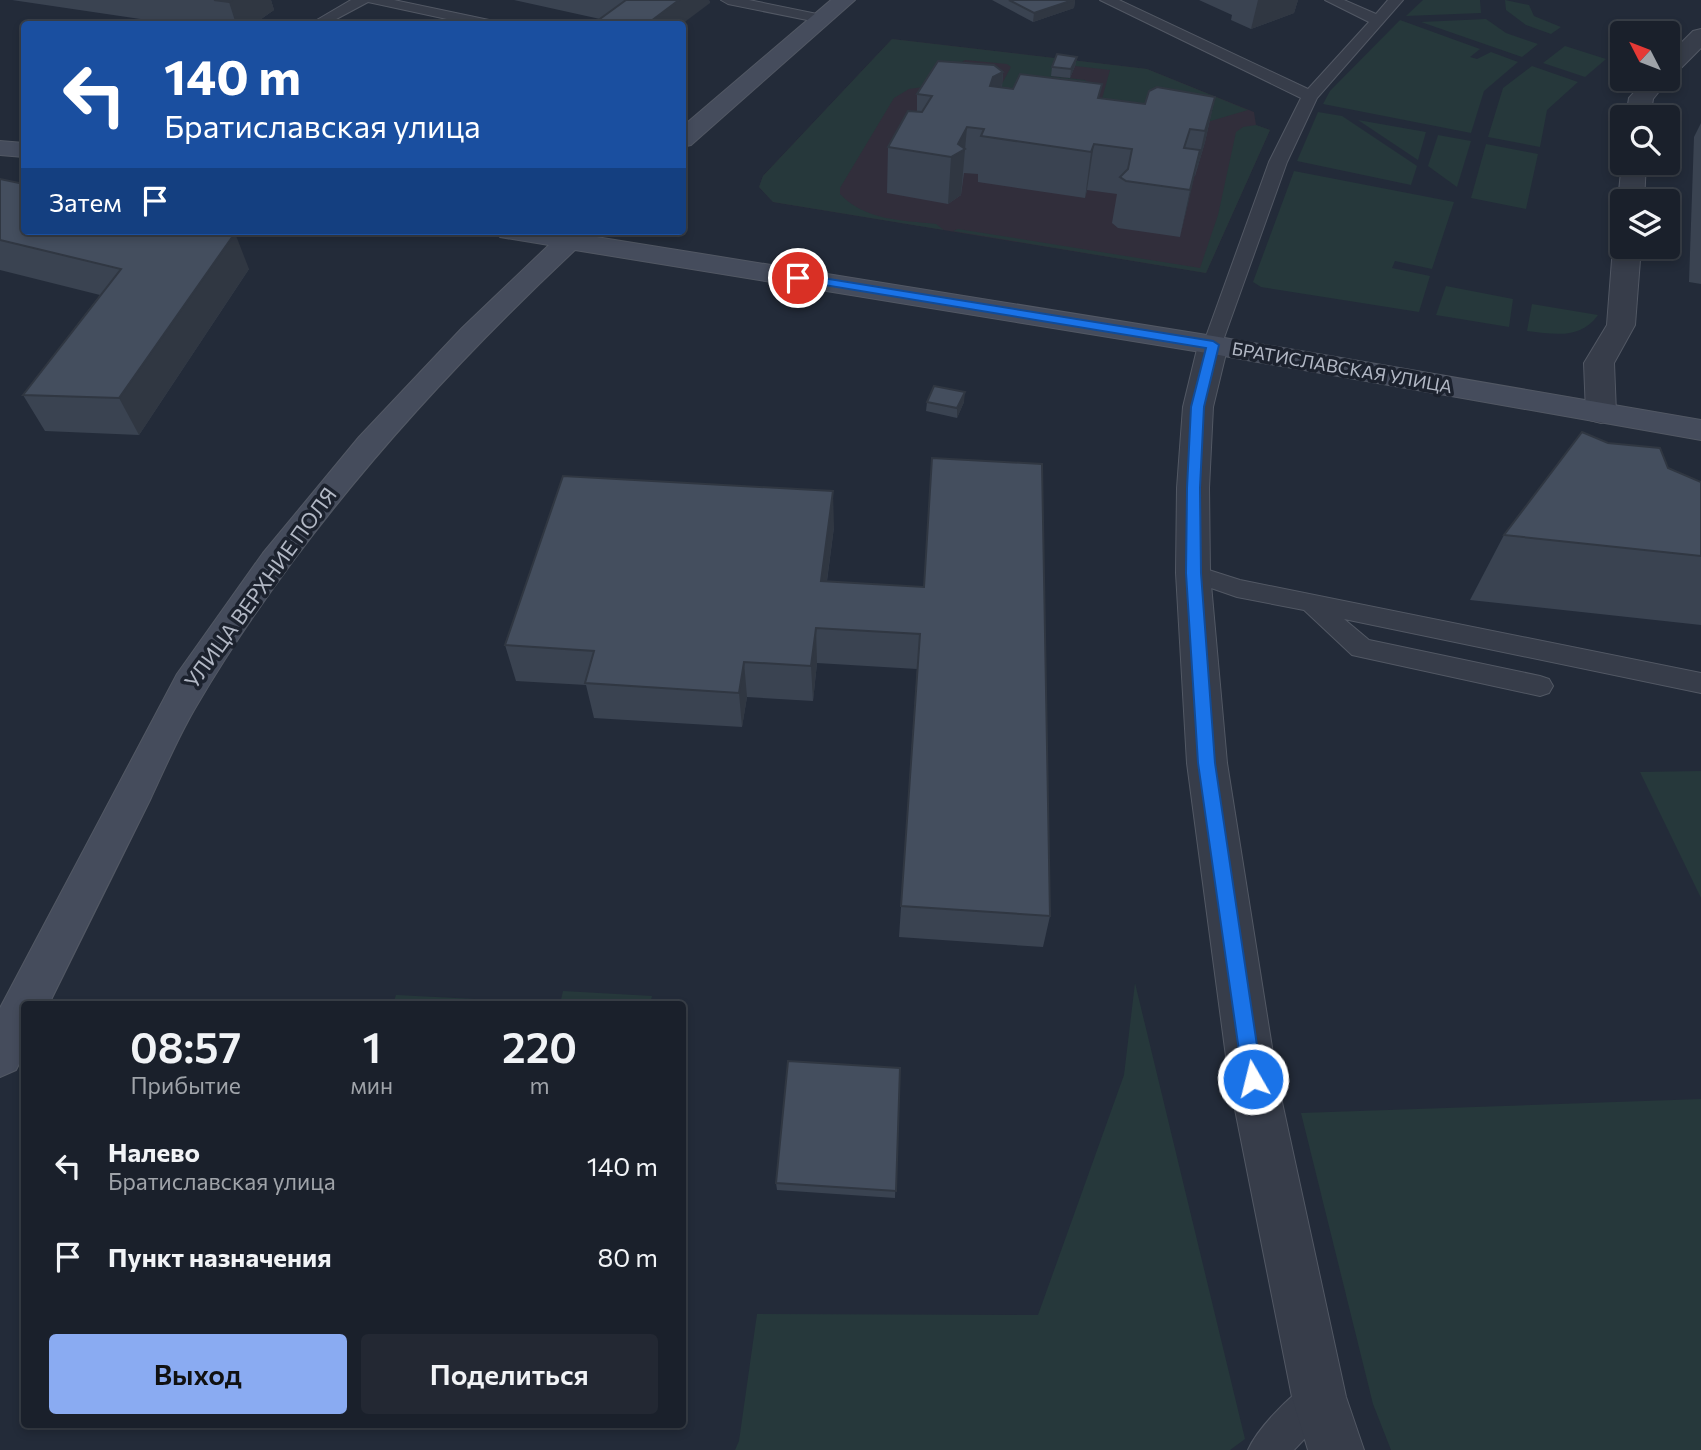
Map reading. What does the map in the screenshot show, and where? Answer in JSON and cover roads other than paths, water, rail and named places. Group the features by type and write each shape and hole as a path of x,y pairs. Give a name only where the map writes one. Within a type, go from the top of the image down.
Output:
{"main road":[{"path":"686,136 844,0"},
{"path":"0,148 21,150"},
{"name":"БРАТИСЛАВСКАЯ УЛИЦА","path":"574,236 1701,430"},
{"name":"УЛИЦА ВЕРХНИЕ ПОЛЯ","path":"28,1001 189,685 279,557 317,506 397,413 516,289 574,236"},
{"name":"УЛИЦА ВЕРХНИЕ ПОЛЯ","path":"0,1055 21,1014"}],"street":[{"path":"1680,56 1701,36"},
{"path":"1601,413 1599,363 1621,325 1627,259"},
{"path":"1213,345 1198,407 1193,488 1194,573 1207,763 1251,1065 1319,1397 1336,1450"}],"lane":[{"path":"323,21 362,0"},
{"path":"373,0 474,21"},
{"path":"728,0 822,19"},
{"path":"1107,0 1310,96"},
{"path":"1332,0 1377,20"},
{"path":"1213,345 1279,162 1310,96 1396,0"},
{"path":"1194,573 1237,589 1701,683"},
{"path":"1310,603 1361,648 1540,686"},
{"path":"1267,1450 1319,1397"}]}
